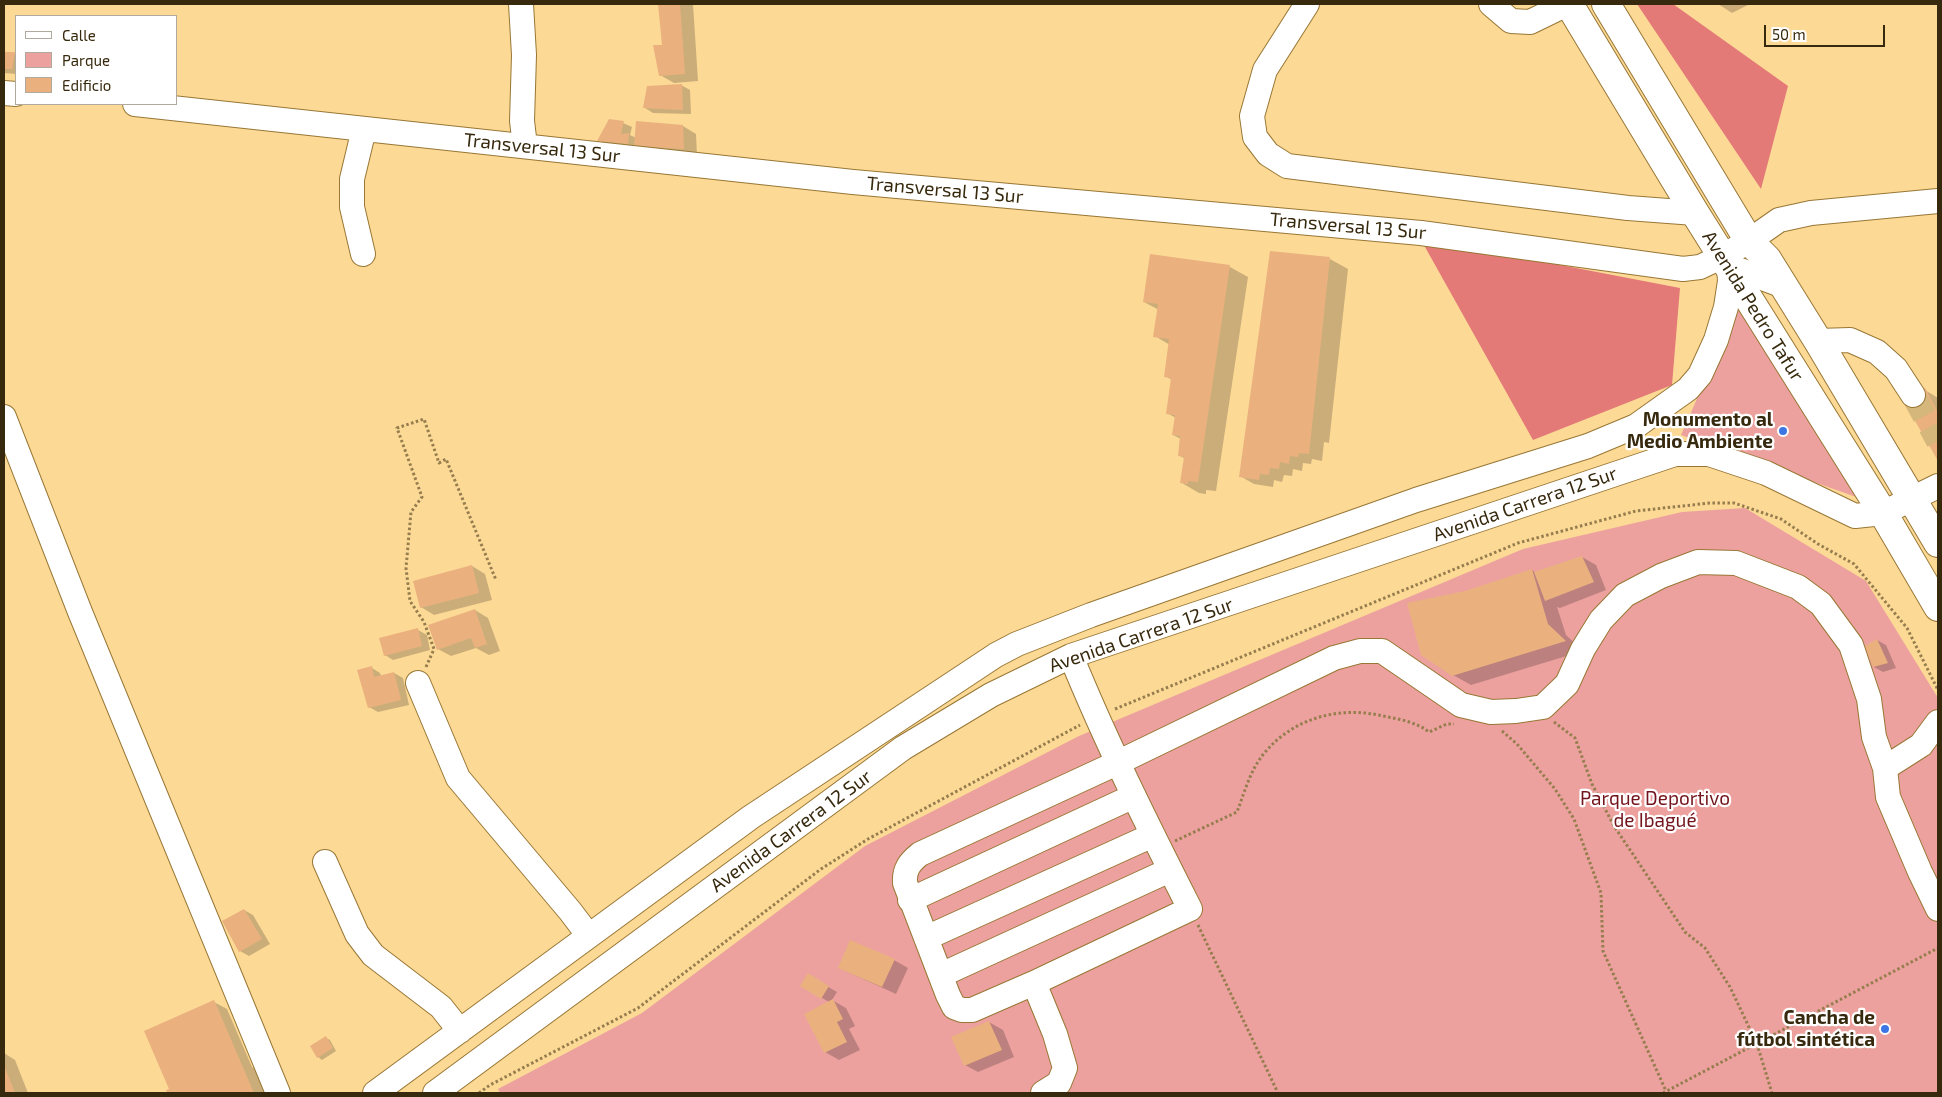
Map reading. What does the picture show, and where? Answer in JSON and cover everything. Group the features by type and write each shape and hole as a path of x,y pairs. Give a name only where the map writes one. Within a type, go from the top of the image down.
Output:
{"main road":[{"name":"Avenida Pedro Tafur","path":"1568,4 1695,213 1883,513 1938,607"},
{"name":"Avenida Pedro Tafur","path":"1606,4 1749,241 1767,259 1911,498 1936,534"}],"street":[{"path":"521,4 524,55 522,121 525,146"},
{"path":"1307,4 1265,70 1252,116 1255,136 1268,154 1287,166 1628,208 1695,213"},
{"path":"1491,4 1511,21 1530,22 1568,4"},
{"name":"Transversal 13 Sur","path":"144,105 853,182 1421,233 1683,269 1726,261 1749,241 1779,220 1811,214 1938,201"},
{"path":"363,254 352,207 352,179 364,129"},
{"path":"1726,261 1784,286"},
{"name":"Avenida Carrera 12 Sur","path":"376,1093 751,816 972,670 1017,644 1059,627 1416,500 1588,446 1636,426 1688,389 1700,375 1716,340 1726,307 1730,281 1726,261"},
{"path":"1818,341 1850,340 1877,352 1896,370 1913,395"},
{"path":"4,417 80,612 278,1093"},
{"name":"Avenida Carrera 12 Sur","path":"435,1093 903,748 991,695 1071,656 1675,454 1709,454 1766,473 1856,516 1883,513 1938,486"},
{"path":"1071,656 1117,763 1160,840 1170,870 1190,909 1034,983 972,1010 962,1010 954,1007 948,995 905,883 904,875 910,862 920,854 1117,763 1334,658 1360,651 1382,651 1461,705 1491,712 1516,712 1543,706 1567,684 1583,649 1600,620 1625,595 1660,576 1698,562 1736,563 1798,587 1822,604 1851,645 1869,699 1874,737 1885,768 1888,797 1938,909"},
{"path":"418,683 458,778 589,936"},
{"path":"1885,768 1921,745 1938,722"},
{"path":"910,900 1134,796"},
{"path":"926,938 1160,840"},
{"path":"325,862 357,934 373,955 441,1007 460,1031"},
{"path":"941,975 1170,870"},
{"path":"1034,983 1055,1034 1065,1068 1059,1083 1043,1093"}],"path":[{"path":"418,683 434,649 424,622 410,601 406,568 411,512 422,497 397,428 424,420 439,463 446,459 496,580"},
{"path":"479,1093 490,1085 638,1008 822,869 868,838 1096,717 1518,543 1636,511 1710,503 1734,503 1781,519 1818,544 1854,564 1907,628 1938,690"},
{"path":"1160,840 1237,812 1249,778 1266,750 1290,729 1316,717 1347,712 1373,714 1422,726 1429,732 1447,724 1463,723"},
{"path":"1549,719 1575,738 1592,784 1614,826 1686,932 1705,948 1730,988 1757,1044 1772,1093"},
{"path":"1497,726 1517,744 1555,789 1574,819 1601,893 1603,951 1664,1092 1938,948"},
{"path":"1197,922 1278,1093"}],"green space":[{"path":"1741,299 1859,498 1681,435"},
{"name":"Parque Deportivo de Ibagué","path":"1745,508 1866,581 1938,698 1938,1093 500,1093 498,1089 642,1013 865,846 1079,736 1523,549 1682,512"}],"shaded area":[{"path":"1637,4 1673,4 1788,86 1761,189"},
{"path":"1420,238 1680,288 1672,385 1533,440"}],"building":[{"path":"658,4 680,4 685,74 659,76 653,45 662,45"},
{"path":"4,52 15,52 12,69 4,69"},
{"path":"682,84 683,110 643,108 647,86"},
{"path":"609,119 624,121 621,134 629,133 628,144 597,141"},
{"path":"636,121 683,125 684,149 634,146"},
{"path":"1270,251 1330,257 1309,454 1299,453 1298,457 1290,456 1289,464 1280,462 1279,469 1270,468 1269,475 1260,474 1259,480 1239,477"},
{"path":"1150,254 1230,265 1198,482 1188,481 1188,484 1180,483 1184,457 1178,456 1180,436 1172,435 1175,415 1166,414 1171,378 1164,377 1169,339 1153,337 1158,304 1143,302"},
{"path":"1925,388 1938,412 1938,461 1903,400"},
{"path":"1582,556 1594,582 1545,601 1534,572"},
{"path":"472,565 479,593 420,608 413,581"},
{"path":"1532,569 1548,624 1566,641 1452,676 1421,655 1407,603 1465,591"},
{"path":"475,609 487,644 475,648 471,638 437,650 428,625"},
{"path":"418,628 422,646 384,656 379,638"},
{"path":"1877,639 1888,663 1873,667 1865,646"},
{"path":"372,666 374,677 394,672 401,700 368,708 357,670"},
{"path":"244,909 262,939 239,952 222,921"},
{"path":"850,940 895,959 882,987 838,968"},
{"path":"808,973 829,986 821,999 800,986"},
{"path":"833,999 843,1019 837,1022 847,1042 824,1053 804,1014"},
{"path":"214,1000 254,1093 167,1093 166,1090 169,1089 144,1031"},
{"path":"989,1021 1002,1050 964,1066 951,1037"},
{"path":"326,1036 333,1048 317,1058 310,1046"},
{"path":"4,1065 15,1093 4,1093"}],"tunnel":[{"path":"1913,395 1938,441"}],"place":[{"name":"Monumento al Medio Ambiente","path":"1783,431"},
{"name":"Cancha de fútbol sintética","path":"1885,1029"}]}
